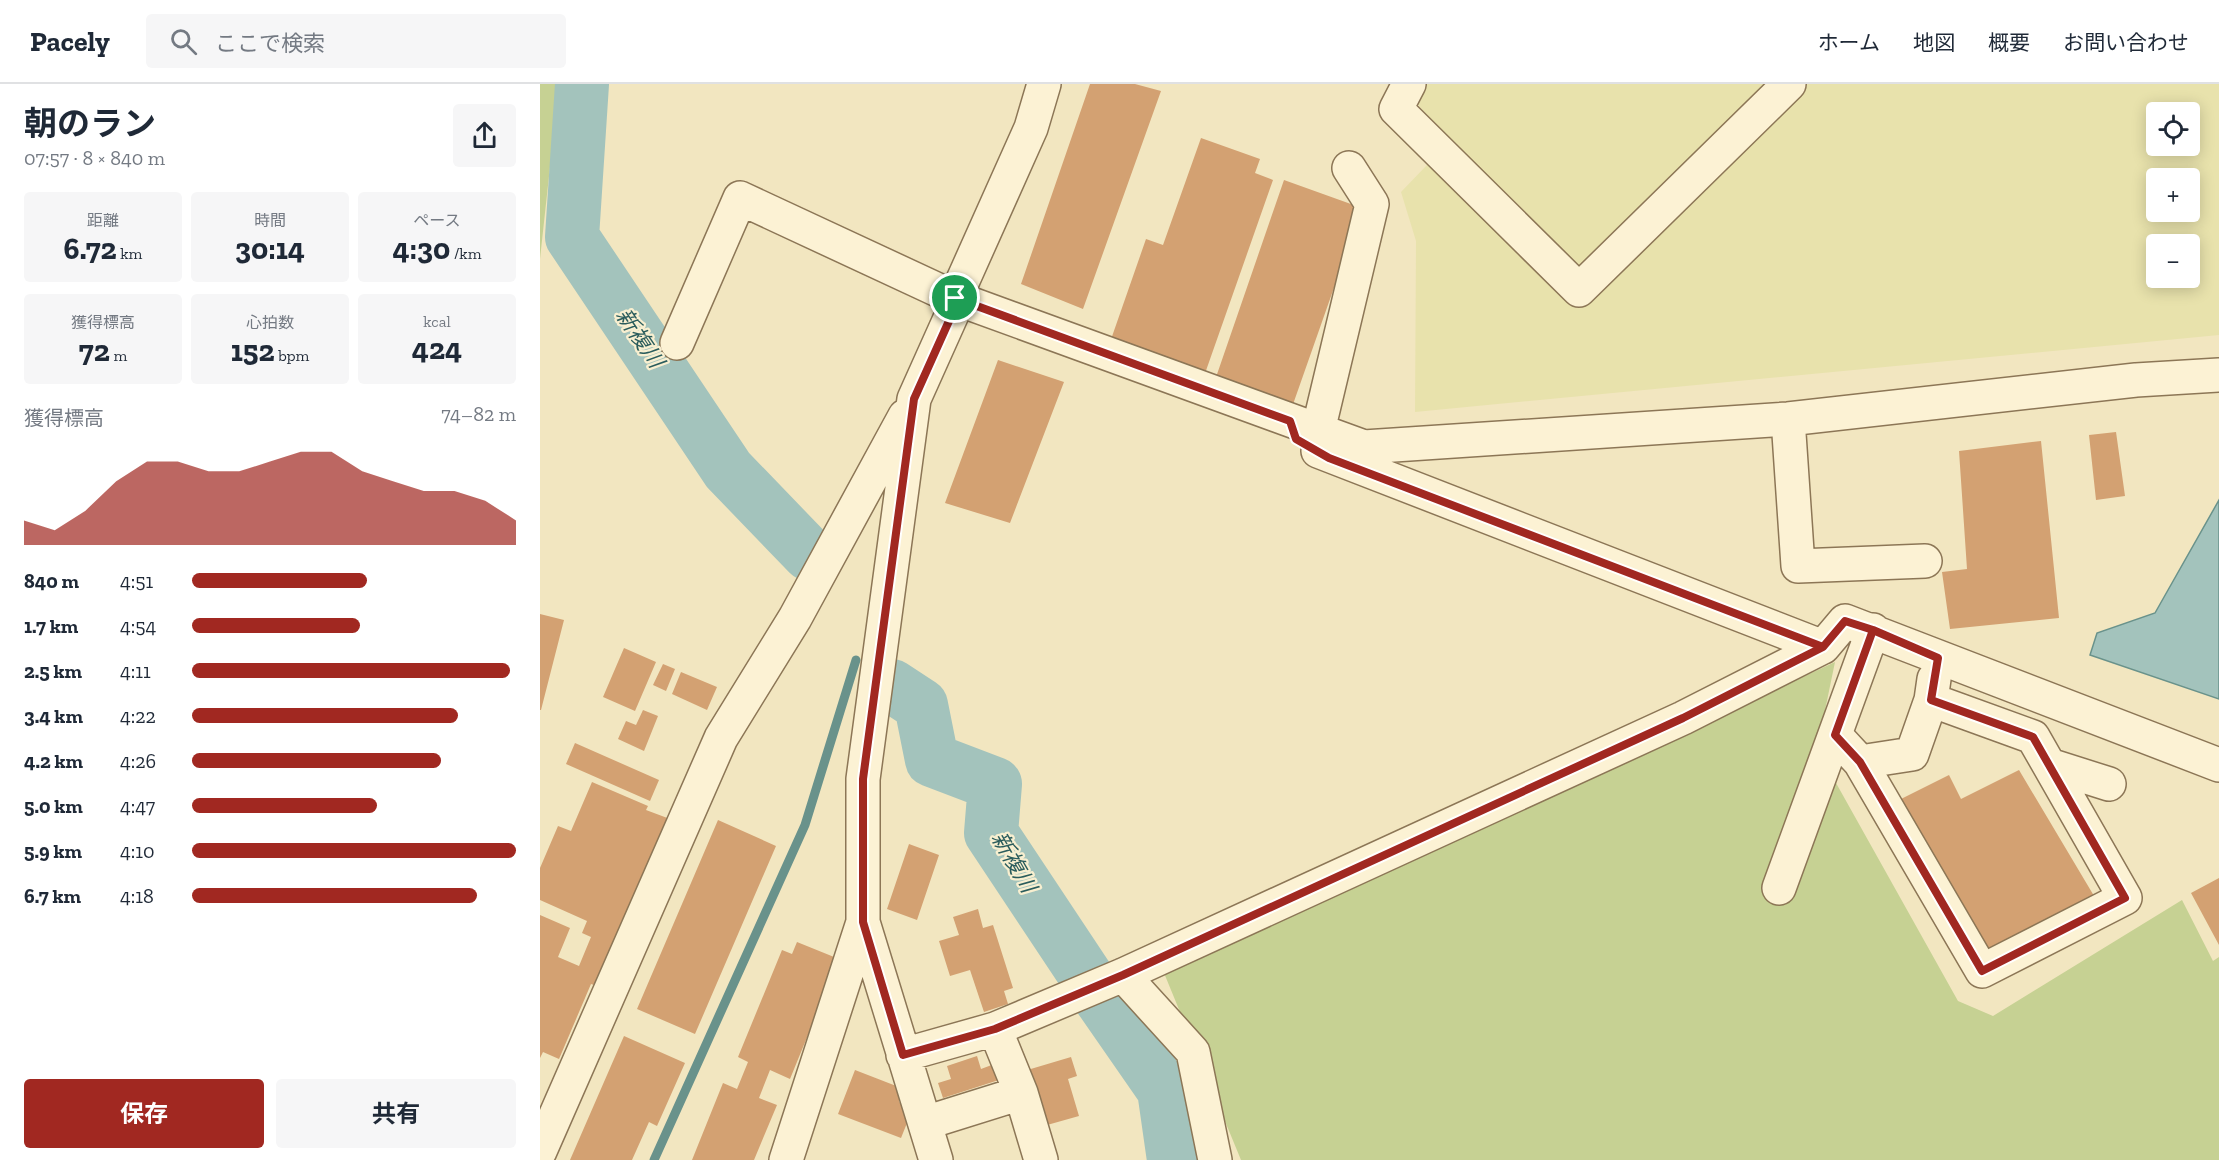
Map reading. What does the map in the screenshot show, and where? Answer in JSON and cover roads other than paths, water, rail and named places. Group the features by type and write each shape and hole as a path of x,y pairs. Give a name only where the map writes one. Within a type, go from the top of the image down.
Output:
{"street":[{"path":"540,1151 721,738 795,618 914,399 953,312 955,298 1031,128 1044,84"},
{"path":"1409,84 1396,109 1580,290 1789,84"},
{"path":"1349,168 1372,204 1304,426 1296,439 1329,458 1823,647"},
{"path":"677,343 740,198 955,298 1364,447 1788,418 2136,380 2219,375"},
{"path":"914,399 863,779 863,922 936,1160"},
{"path":"1788,418 1798,567 1925,561"},
{"path":"903,1055 995,1029 1123,975 1683,718 1823,647 1845,621 2219,765"},
{"path":"1779,888 1873,630"},
{"path":"1860,762 1911,754 1931,700 1938,658"},
{"path":"1835,735 1860,762 1982,971 2125,898 2033,737 1931,700"},
{"path":"2049,765 2109,784"},
{"path":"786,1160 863,922"},
{"path":"1123,975 1192,1052 1215,1160"},
{"path":"995,1029 1021,1093 1041,1160"},
{"path":"925,1123 1021,1093"}],"water":[{"path":"2219,500 2219,699 2090,655 2097,633 2155,613"}],"waterway":[{"name":"新複川","path":"582,84 572,237 728,470 809,554"},
{"path":"654,1160 805,825 856,660"},
{"name":"新複川","path":"892,686 921,705 932,760 995,784 991,833 1086,976"},
{"name":"新複川","path":"1098,995 1164,1090 1174,1160"}]}
